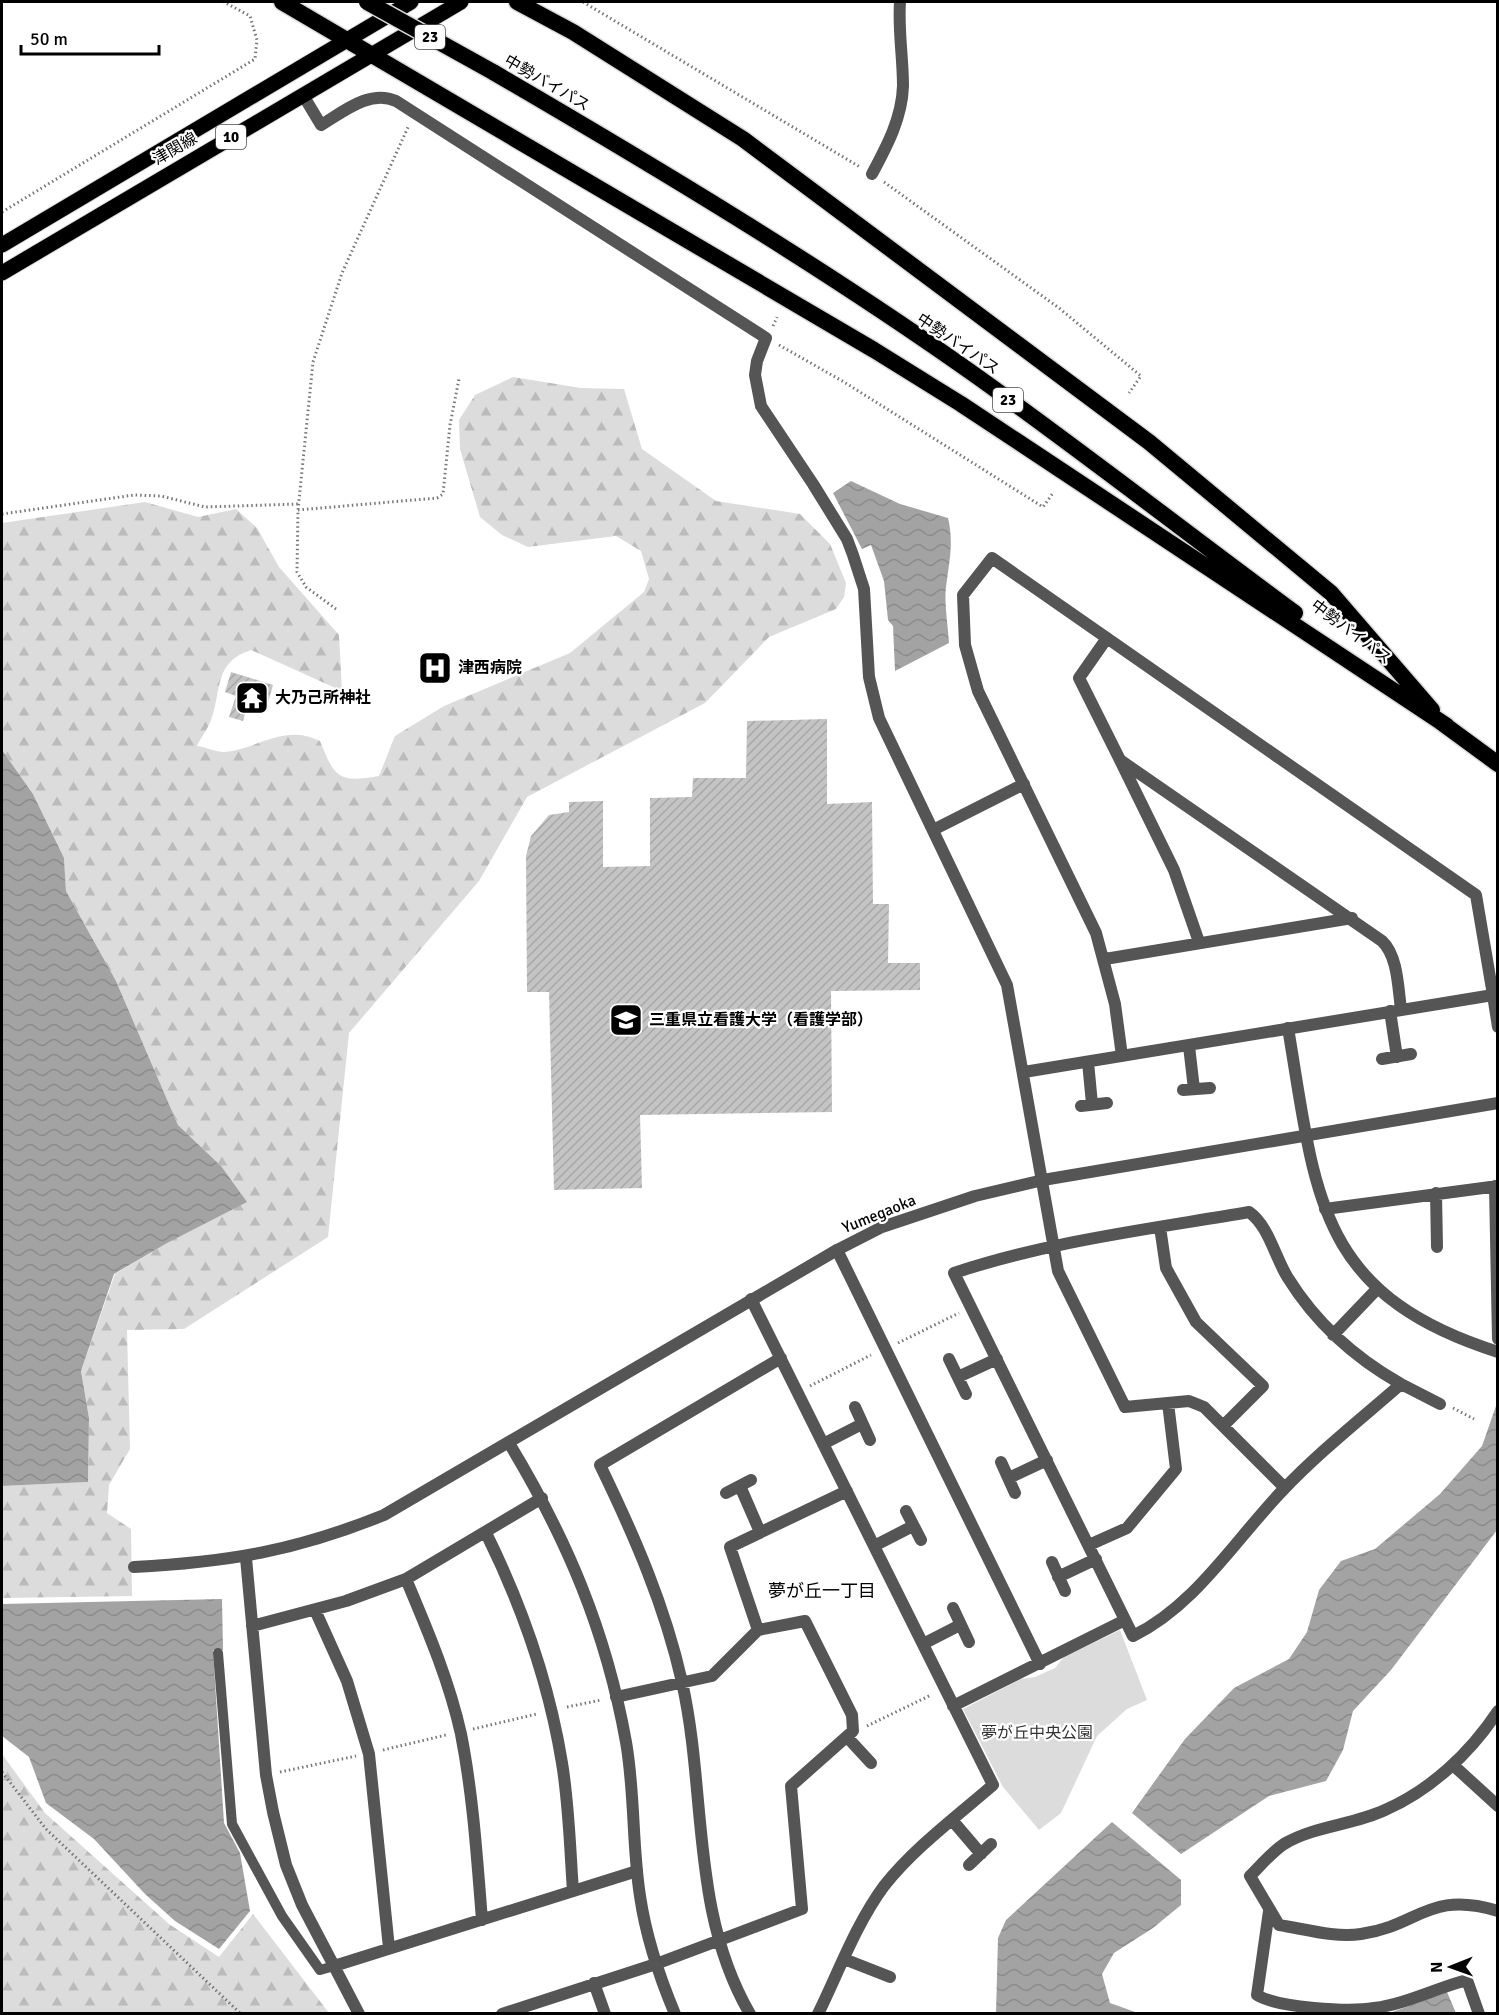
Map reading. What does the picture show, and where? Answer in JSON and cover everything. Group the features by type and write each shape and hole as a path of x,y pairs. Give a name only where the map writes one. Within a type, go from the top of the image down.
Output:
{"highway":[{"path":"282,2 854,338 961,404 1447,726"},
{"name":"中勢バイパス","path":"367,2 595,132 784,250 974,375 1497,764"},
{"path":"517,2 573,32 743,139 1149,442 1331,593 1447,726"}],"main road":[{"name":"津関線","path":"2,245 411,2"},
{"name":"津関線","path":"2,273 461,2"}],"street":[{"path":"872,174 892,135 900,111 903,88 898,28 900,2"},
{"path":"303,95 321,125 368,99 386,96 766,338 757,361 755,375 761,406 847,539 864,589 869,677 873,701 885,735 1007,986 1058,1271 1125,1407 1189,1401 1204,1407 1285,1488"},
{"path":"1122,1056 1105,959 1088,912 978,691 965,645 963,595 992,558 1476,895 1497,1027"},
{"path":"1107,638 1079,678 1174,870 1199,942"},
{"path":"1120,760 1352,918 1389,947 1396,1010 1397,1057"},
{"path":"933,830 1024,784"},
{"path":"1105,959 1352,918"},
{"path":"1024,1072 1493,995"},
{"path":"1288,1028 1317,1189 1324,1209 1344,1248 1377,1289 1403,1311 1434,1329 1497,1353"},
{"path":"1189,1046 1189,1090 1210,1088"},
{"path":"1382,1059 1411,1054"},
{"path":"1088,1062 1087,1105 1107,1103"},
{"name":"Yumegaoka","path":"134,1567 246,1558 301,1545 384,1515 751,1299 882,1227 975,1196 1043,1180 1497,1103"},
{"path":"1324,1209 1496,1186 1497,1339"},
{"path":"1436,1193 1437,1247"},
{"path":"1401,1384 1285,1488 1182,1605 1156,1625 1133,1636 954,1273 1002,1257 1054,1244 1249,1212 1259,1219 1287,1278 1308,1307 1334,1335 1365,1362 1440,1404"},
{"path":"1160,1227 1166,1268 1196,1322 1263,1386 1224,1425"},
{"path":"837,1250 1040,1664"},
{"path":"1334,1335 1377,1289"},
{"path":"751,1299 993,1785 905,1863 885,1885 867,1911 818,2013"},
{"path":"750,2013 735,1983 719,1939 705,1884 698,1785 682,1682 650,1576 600,1465 781,1358"},
{"path":"950,1359 966,1394"},
{"path":"958,1377 997,1359"},
{"path":"1089,1545 1126,1528 1176,1469 1168,1403"},
{"path":"855,1407 870,1440"},
{"path":"823,1444 862,1424"},
{"path":"509,1443 561,1534 592,1611 616,1697 631,1773 637,1871 647,1930 656,1964 675,2013"},
{"path":"1009,1479 1047,1460"},
{"path":"1001,1462 1015,1493"},
{"path":"726,1492 746,1483 760,1532"},
{"path":"758,1630 730,1547 847,1491"},
{"path":"252,1626 315,1610 406,1579 542,1498"},
{"path":"906,1511 921,1540"},
{"path":"874,1546 914,1526"},
{"path":"486,1533 520,1609 552,1710 562,1765 573,1891"},
{"path":"246,1558 266,1775 286,1864 302,1905 359,2013"},
{"path":"1058,1576 1096,1559"},
{"path":"1052,1562 1065,1591"},
{"path":"406,1579 446,1679 460,1732 472,1809 482,1920"},
{"path":"953,1608 969,1642"},
{"path":"315,1610 347,1681 369,1754 389,1948"},
{"path":"953,1706 1125,1620"},
{"path":"502,2013 656,1964 801,1909 791,1786 850,1732 852,1715 805,1621 758,1630 712,1676 616,1697"},
{"path":"922,1644 960,1625"},
{"path":"1497,1711 1484,1732 1453,1765 1421,1791 1386,1810 1356,1821 1300,1836 1283,1845 1250,1875 1279,1925 1338,1934 1359,1935 1373,1932 1436,1906 1470,1904 1497,1911"},
{"path":"850,1732 871,1763"},
{"path":"1453,1765 1497,1806"},
{"path":"952,1820 981,1854"},
{"path":"969,1866 991,1844"},
{"path":"334,1966 637,1871"},
{"path":"1269,1911 1257,1995 1268,2002 1373,2008 1467,1980 1479,2013"},
{"path":"844,1959 890,1977"},
{"path":"594,1983 605,2013"}],"lane":[{"path":"218,1653 232,1824 264,1887 308,1954 320,1970 334,1966"}],"path":[{"path":"2,212 255,58 257,40 250,16 224,2"},
{"path":"584,2 872,174 1059,308 1141,376 1129,393"},
{"path":"336,609 306,587 297,572 298,504 316,348 342,273 415,113"},
{"path":"766,338 844,382 1043,507 1053,493"},
{"path":"298,510 437,498 443,494 459,379"},
{"path":"2,514 134,495 161,496 205,507 298,504"},
{"path":"798,1393 972,1307"},
{"path":"1440,1404 1474,1419"},
{"path":"850,1732 867,1726 944,1687"},
{"path":"266,1775 369,1754 616,1697"},
{"path":"2,1773 46,1829 241,2013"}],"green space":[{"path":"513,377 581,388 624,389 642,449 716,501 800,514 830,544 846,583 844,597 836,609 769,637 705,703 527,797 479,881 349,1033 328,1237 184,1329 127,1330 130,1449 109,1485 107,1513 131,1529 132,1596 2,1598 2,1486 88,1482 89,1418 81,1371 115,1274 169,1242 221,1166 178,1125 116,981 66,891 64,858 33,794 2,750 2,523 145,502 198,517 236,509 257,528 279,567 339,635 342,691 251,650 239,655 230,662 225,670 211,720 197,746 224,752 283,736 307,736 320,741 334,770 340,775 355,779 379,776 395,736 444,706 570,653 644,592 649,579 641,551 616,536 528,547 502,535 480,517 460,449 459,420 475,395"},
{"name":"夢が丘中央公園","path":"1120,1630 1147,1700 1127,1709 1097,1736 1061,1813 1039,1830 1003,1787 963,1709 1021,1679 1035,1677 1055,1668 1064,1657"},
{"path":"2,1754 45,1813 169,1924 219,1957 253,1914 329,2013 2,2013"}],"water":[{"path":"851,481 900,504 948,518 951,544 945,601 949,643 895,671 893,626 888,620 884,581 871,545 862,549 833,493"},
{"path":"2,750 33,794 64,858 66,891 116,981 178,1125 221,1166 247,1202 169,1242 114,1274 81,1371 89,1418 88,1482 2,1486"},
{"path":"1497,1403 1497,1530 1391,1670 1353,1711 1343,1750 1326,1781 1269,1796 1181,1854 1132,1813 1185,1739 1234,1688 1289,1659 1307,1632 1319,1590 1341,1561 1375,1549 1440,1494 1482,1446"},
{"path":"222,1599 223,1650 213,1650 224,1823 240,1853 250,1911 219,1949 175,1921 145,1894 94,1839 46,1803 29,1757 2,1736 2,1604"},
{"path":"1112,1822 1181,1880 1181,1905 1153,1928 1114,1953 1102,1974 1110,2003 1138,2013 996,2013 998,1938 1006,1920"},
{"path":"1447,1992 1456,2013 1387,2014"}],"building":[{"name":"大乃己所神社","path":"231,672 273,685 267,706 249,700 243,721 229,717 236,696 225,692"},
{"path":"827,719 827,804 872,802 873,904 889,904 888,963 920,963 920,990 831,991 832,1112 640,1115 642,1188 554,1190 549,992 527,992 526,856 531,836 549,815 569,812 569,802 603,801 603,867 650,866 650,798 692,797 693,778 746,778 747,721"}],"place":[{"name":"津西病院","path":"435,668"},
{"name":"大乃己所神社","path":"252,698"},
{"name":"三重県立看護大学（看護学部）","path":"626,1020"}],"district":[{"name":"夢が丘一丁目","path":"822,1591"}]}
